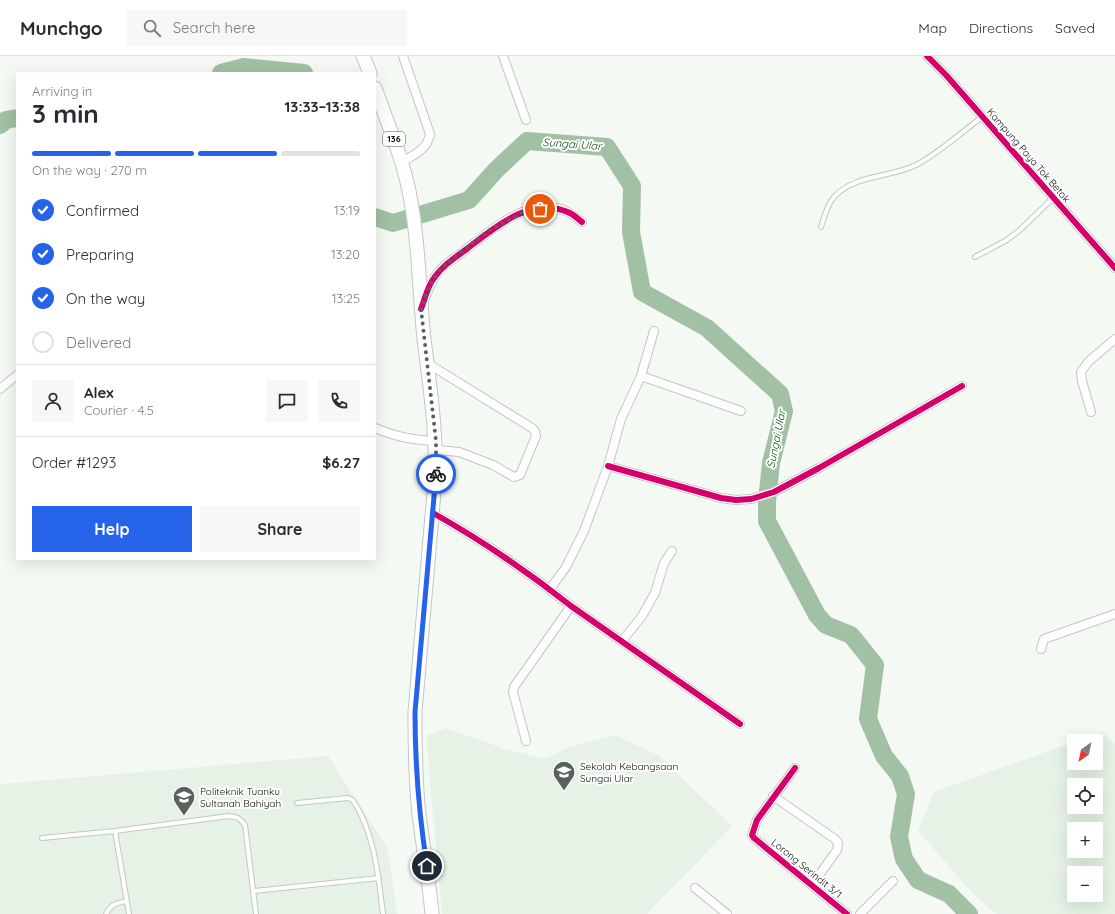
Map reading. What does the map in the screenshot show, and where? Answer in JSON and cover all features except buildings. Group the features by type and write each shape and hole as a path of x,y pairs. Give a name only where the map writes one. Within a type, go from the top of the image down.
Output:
{"main road":[{"path":"363,56 370,72"},
{"name":"136","path":"376,91 402,162 409,191 417,248 421,309 436,446 433,513 415,712 419,812 429,879 432,914"}],"street":[{"path":"402,162 424,149 430,134 403,56"},
{"path":"503,56 526,120"},
{"name":"Kampung Paya Tok Betok","path":"926,56 946,74 1115,268"},
{"path":"421,309 430,285 441,268 488,231 504,221 528,210 552,207 570,213 582,222"},
{"path":"550,589 566,567 584,531 608,466 621,419 641,376 654,331"},
{"path":"1091,412 1082,381 1081,372 1088,362 1115,339"},
{"path":"376,428 396,437 459,452 493,465 514,477 520,475 536,436 535,431 427,363"},
{"path":"0,389 16,376"},
{"path":"641,376 741,411"},
{"path":"608,466 721,498 736,500 751,499 774,492 819,468 962,386"},
{"path":"433,513 456,526 550,589 571,606 622,640 740,724"},
{"path":"622,640 642,616 655,593 664,563 672,551"},
{"path":"526,741 515,698 514,687 571,606"},
{"path":"1041,649 1044,639 1115,614"},
{"path":"795,768 773,796 835,839 838,843 838,850 812,886"},
{"name":"Lorong Serindit 3/1","path":"773,796 757,820 752,831 754,838 847,914"},
{"path":"860,914 893,881"},
{"path":"695,888 727,914"}],"lane":[{"path":"821,227 827,210 834,197 847,187 866,179 896,172 916,165 983,117"},
{"path":"975,257 1007,240 1021,229 1053,198"},
{"path":"297,803 348,798 353,800 359,809 371,838 379,878 383,914"},
{"path":"42,838 115,832 229,816 236,817 242,820 245,825 256,914"},
{"path":"115,832 129,914"},
{"path":"253,891 379,878"},
{"path":"106,914 109,908 114,904 127,901"}],"shaded area":[{"name":"Sekolah Kebangsaan Sungai Ular","path":"446,728 505,749 545,759 571,746 614,735 658,755 732,826 647,914 442,914 426,736"},
{"path":"1102,732 1115,744 1115,914 997,914 977,898 918,831 934,792 1067,744 1067,770 1103,770 1103,734 1096,734"},
{"name":"Politeknik Tuanku Sultanah Bahiyah","path":"328,756 388,849 397,914 0,914 0,784"}],"waterway":[{"name":"Sungai Ular","path":"225,72 244,67 294,72"},
{"name":"Sungai Ular","path":"0,125 6,120 16,118"},
{"name":"Sungai Ular","path":"376,217 393,223 469,200 496,170 527,141 607,147 632,186 631,232 642,292 707,328 780,394 784,411 771,463 767,501 767,521 817,615 826,625 851,635 875,665 868,719 884,756 900,776 906,794 899,837 904,859 918,880 949,894 969,914"}],"cycle path":[{"path":"927,56 946,75 1115,268"},
{"path":"421,309 426,293 441,269 503,223 529,210 542,208 556,208 570,213 582,222"},
{"path":"608,466 721,498 736,500 751,499 774,492 819,468 962,386"},
{"path":"433,513 504,557 571,606 740,724"},
{"path":"795,768 757,820 752,835 847,914"}],"way so far":[{"path":"436,474 437,450 434,414 421,309 430,285 441,268 488,231 504,221 528,210 540,209"}],"place":[{"name":"Sekolah Kebangsaan Sungai Ular","path":"564,792"},
{"name":"Politeknik Tuanku Sultanah Bahiyah","path":"184,816"}],"route":[{"path":"427,866 419,812 415,747 415,712 436,474"}]}
